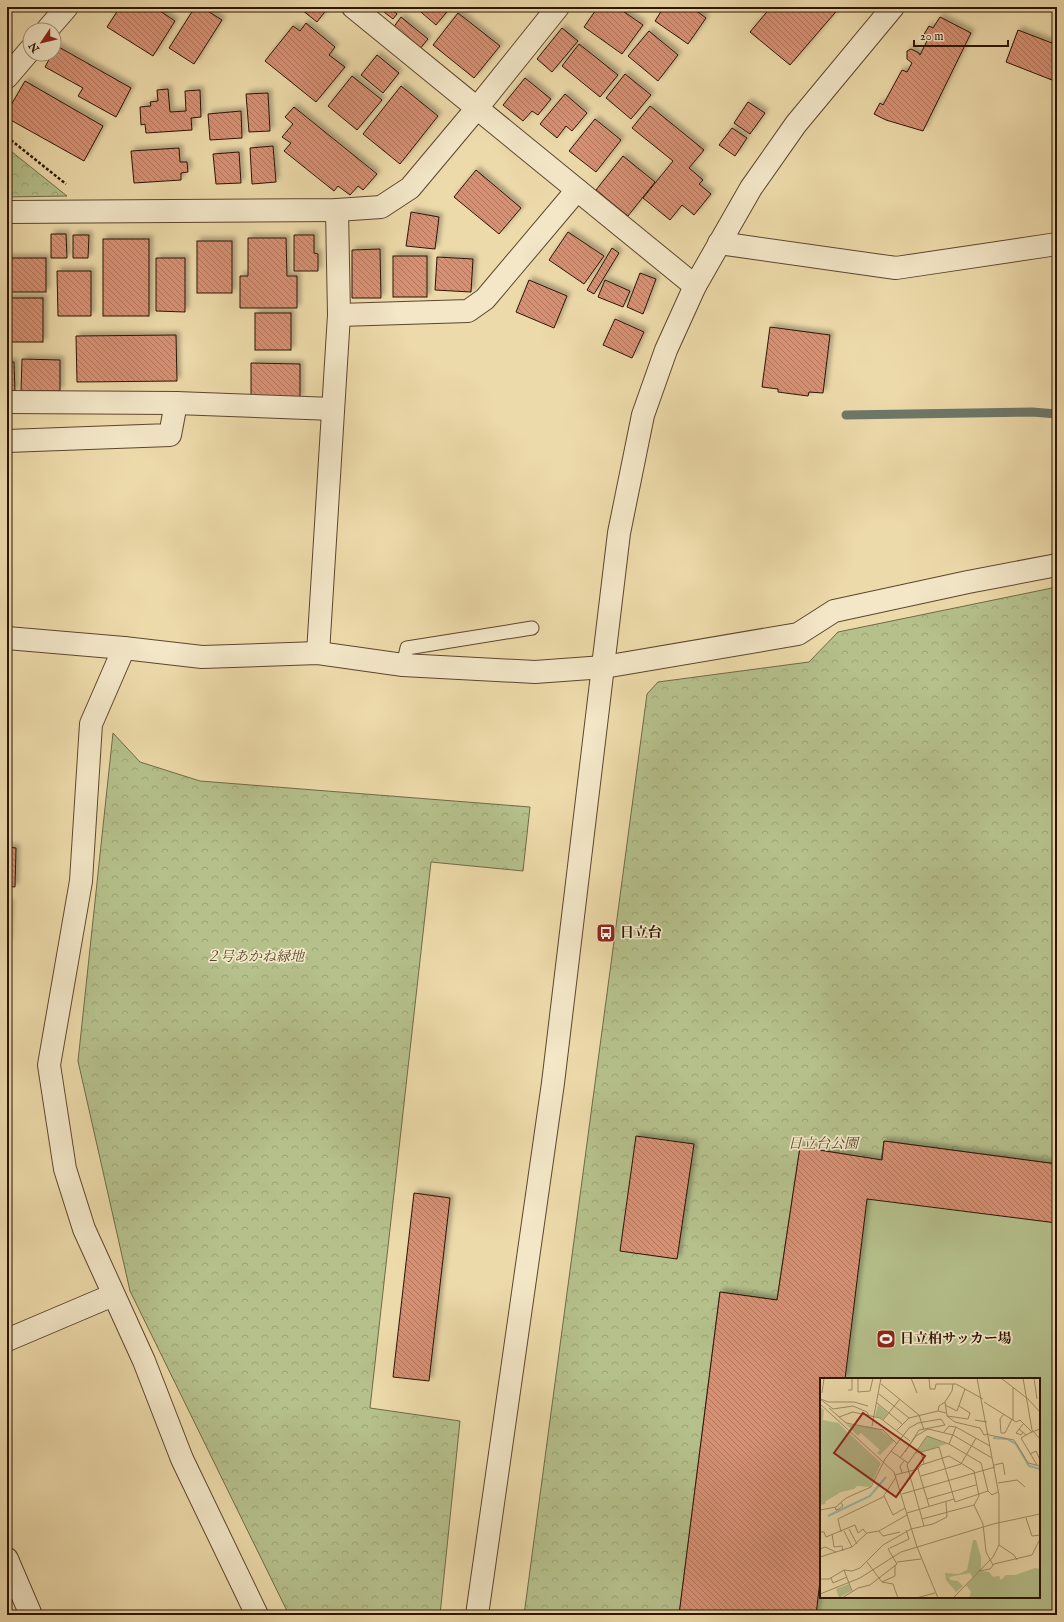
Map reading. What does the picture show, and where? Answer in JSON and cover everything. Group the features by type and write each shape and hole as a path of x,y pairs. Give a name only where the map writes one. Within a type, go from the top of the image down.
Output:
{"street":[{"path":"54,22 67,7"},
{"path":"353,7 695,286"},
{"path":"7,212 337,210 381,207 410,188 477,108 558,7"},
{"path":"477,1615 553,1083 619,533 643,415 666,350 695,286 751,188 796,124 893,7"},
{"path":"7,77 22,59"},
{"path":"339,315 468,311 485,300 577,190"},
{"path":"318,653 339,315 337,210"},
{"path":"720,242 896,268 1057,244"},
{"path":"7,402 176,403 333,409"},
{"path":"7,441 170,435 176,403"},
{"path":"7,638 124,648 202,657 318,653 403,665 535,672 604,667 798,634 834,611 968,582 1057,566"},
{"path":"124,648 91,724 80,881 49,1065 65,1169 84,1229 144,1361 182,1459 257,1615"},
{"path":"7,1340 113,1295"},
{"path":"7,1559 30,1615"}],"lane":[{"path":"403,665 407,648 532,628"}],"path":[{"path":"7,136 73,189 98,212"}],"green space":[{"path":"7,148 67,196 7,197"},
{"name":"日立台公園","path":"1057,587 1057,1615 524,1615 647,694 658,682 809,662 838,632"},
{"name":"２号あかね緑地","path":"113,733 140,762 200,781 530,807 523,871 431,862 370,1408 460,1421 440,1615 289,1615 130,1291 78,1061"},
{"name":"日立柏サッカー場","path":"884,1141 1057,1164 1057,1615 679,1615 720,1292 777,1300 800,1147 881,1160"}],"building":[{"path":"7,7 13,7 8,13 7,13"},
{"path":"120,7 154,7 175,21 153,56 107,27"},
{"path":"195,7 201,7 222,20 194,64 169,48"},
{"path":"305,7 324,7 327,9 317,22 302,10"},
{"path":"388,7 397,14 393,19 384,12"},
{"path":"415,7 451,7 436,25"},
{"path":"598,7 617,7 643,25 622,54 584,27"},
{"path":"664,7 691,7 706,18 688,44 655,21"},
{"path":"771,7 840,7 790,65 750,32"},
{"path":"458,13 500,46 474,78 433,45"},
{"path":"401,17 428,39 419,50 393,28"},
{"path":"940,17 971,33 923,131 886,120 874,114 880,103 883,105 902,70 907,72 912,63 907,59 907,51 911,49 920,55 928,39 923,36 929,26 933,28"},
{"path":"306,23 335,47 329,55 345,67 316,102 265,61 293,26 300,31"},
{"path":"562,28 578,41 552,72 537,59"},
{"path":"1018,30 1057,45 1057,82 1006,62"},
{"path":"649,31 678,55 658,81 628,56"},
{"path":"579,44 618,75 600,97 562,66"},
{"path":"62,49 131,88 116,117 78,96 83,88 45,67 48,62 62,62"},
{"path":"377,55 399,73 383,93 361,75"},
{"path":"625,74 651,95 631,119 606,98"},
{"path":"352,76 382,100 357,130 328,106"},
{"path":"525,78 551,99 538,115 532,111 523,121 503,105"},
{"path":"25,81 103,126 84,161 7,118 7,112"},
{"path":"401,86 438,116 400,164 363,134"},
{"path":"168,89 170,112 186,111 185,91 200,90 201,117 191,118 192,130 146,133 145,124 141,125 140,107 151,106 150,102 158,101 157,90"},
{"path":"268,93 270,131 249,132 246,94"},
{"path":"565,94 587,113 572,131 566,126 557,138 540,124"},
{"path":"748,102 765,113 750,134 734,123"},
{"path":"650,106 704,150 689,168 703,180 699,184 711,194 694,215 682,205 670,220 643,198 673,161 632,128"},
{"path":"294,107 377,174 363,190 358,186 350,195 338,186 334,191 284,151 291,143 282,137 293,124 285,117"},
{"path":"241,111 242,138 210,140 208,114"},
{"path":"595,119 621,140 596,172 569,151"},
{"path":"732,128 747,138 735,156 719,145"},
{"path":"273,146 276,182 252,184 250,148"},
{"path":"179,148 180,162 187,162 188,172 181,173 181,180 134,183 131,151"},
{"path":"239,152 241,183 216,184 213,154"},
{"path":"623,156 655,182 628,216 596,190"},
{"path":"476,170 521,208 499,234 454,197"},
{"path":"411,212 439,217 435,249 406,246"},
{"path":"568,232 604,256 584,284 549,260"},
{"path":"51,234 66,234 67,258 51,258"},
{"path":"73,235 89,235 88,258 73,258"},
{"path":"294,235 314,235 314,253 318,254 318,271 294,271"},
{"path":"248,238 286,238 287,276 297,276 297,308 240,308 240,276 248,276"},
{"path":"103,239 149,239 149,316 103,316"},
{"path":"197,241 232,241 232,293 197,293"},
{"path":"612,248 619,253 594,294 587,290"},
{"path":"380,249 381,298 352,298 352,250"},
{"path":"393,256 427,256 427,297 393,297"},
{"path":"437,257 473,259 471,292 435,290"},
{"path":"7,258 46,258 46,292 7,292"},
{"path":"156,258 185,258 185,312 156,311"},
{"path":"57,271 91,271 91,316 58,316"},
{"path":"640,273 656,279 643,314 627,307"},
{"path":"529,280 567,296 554,328 516,312"},
{"path":"605,280 630,291 623,307 598,297"},
{"path":"7,298 43,298 43,342 7,342"},
{"path":"255,313 291,313 291,350 255,350"},
{"path":"615,319 644,332 632,358 603,345"},
{"path":"770,327 830,335 823,393 809,392 808,396 778,392 778,389 762,387"},
{"path":"176,335 177,381 77,382 76,336"},
{"path":"22,359 60,360 60,391 21,391"},
{"path":"7,362 14,362 15,392 7,392"},
{"path":"251,363 300,364 300,399 251,399"},
{"path":"7,847 16,848 15,887 7,886"},
{"path":"7,903 10,903 8,942 7,942"},
{"path":"636,1136 694,1144 677,1259 620,1251"},
{"path":"884,1141 1057,1164 1057,1223 867,1199 845,1378 820,1378 820,1581 816,1615 679,1615 720,1292 777,1300 800,1147 882,1160"},
{"path":"414,1193 450,1198 429,1381 393,1377"}],"waterway":[{"path":"846,415 1032,412 1057,414"}],"place":[{"name":"日立台","path":"606,933"},
{"name":"日立柏サッカー場","path":"886,1339"}]}
